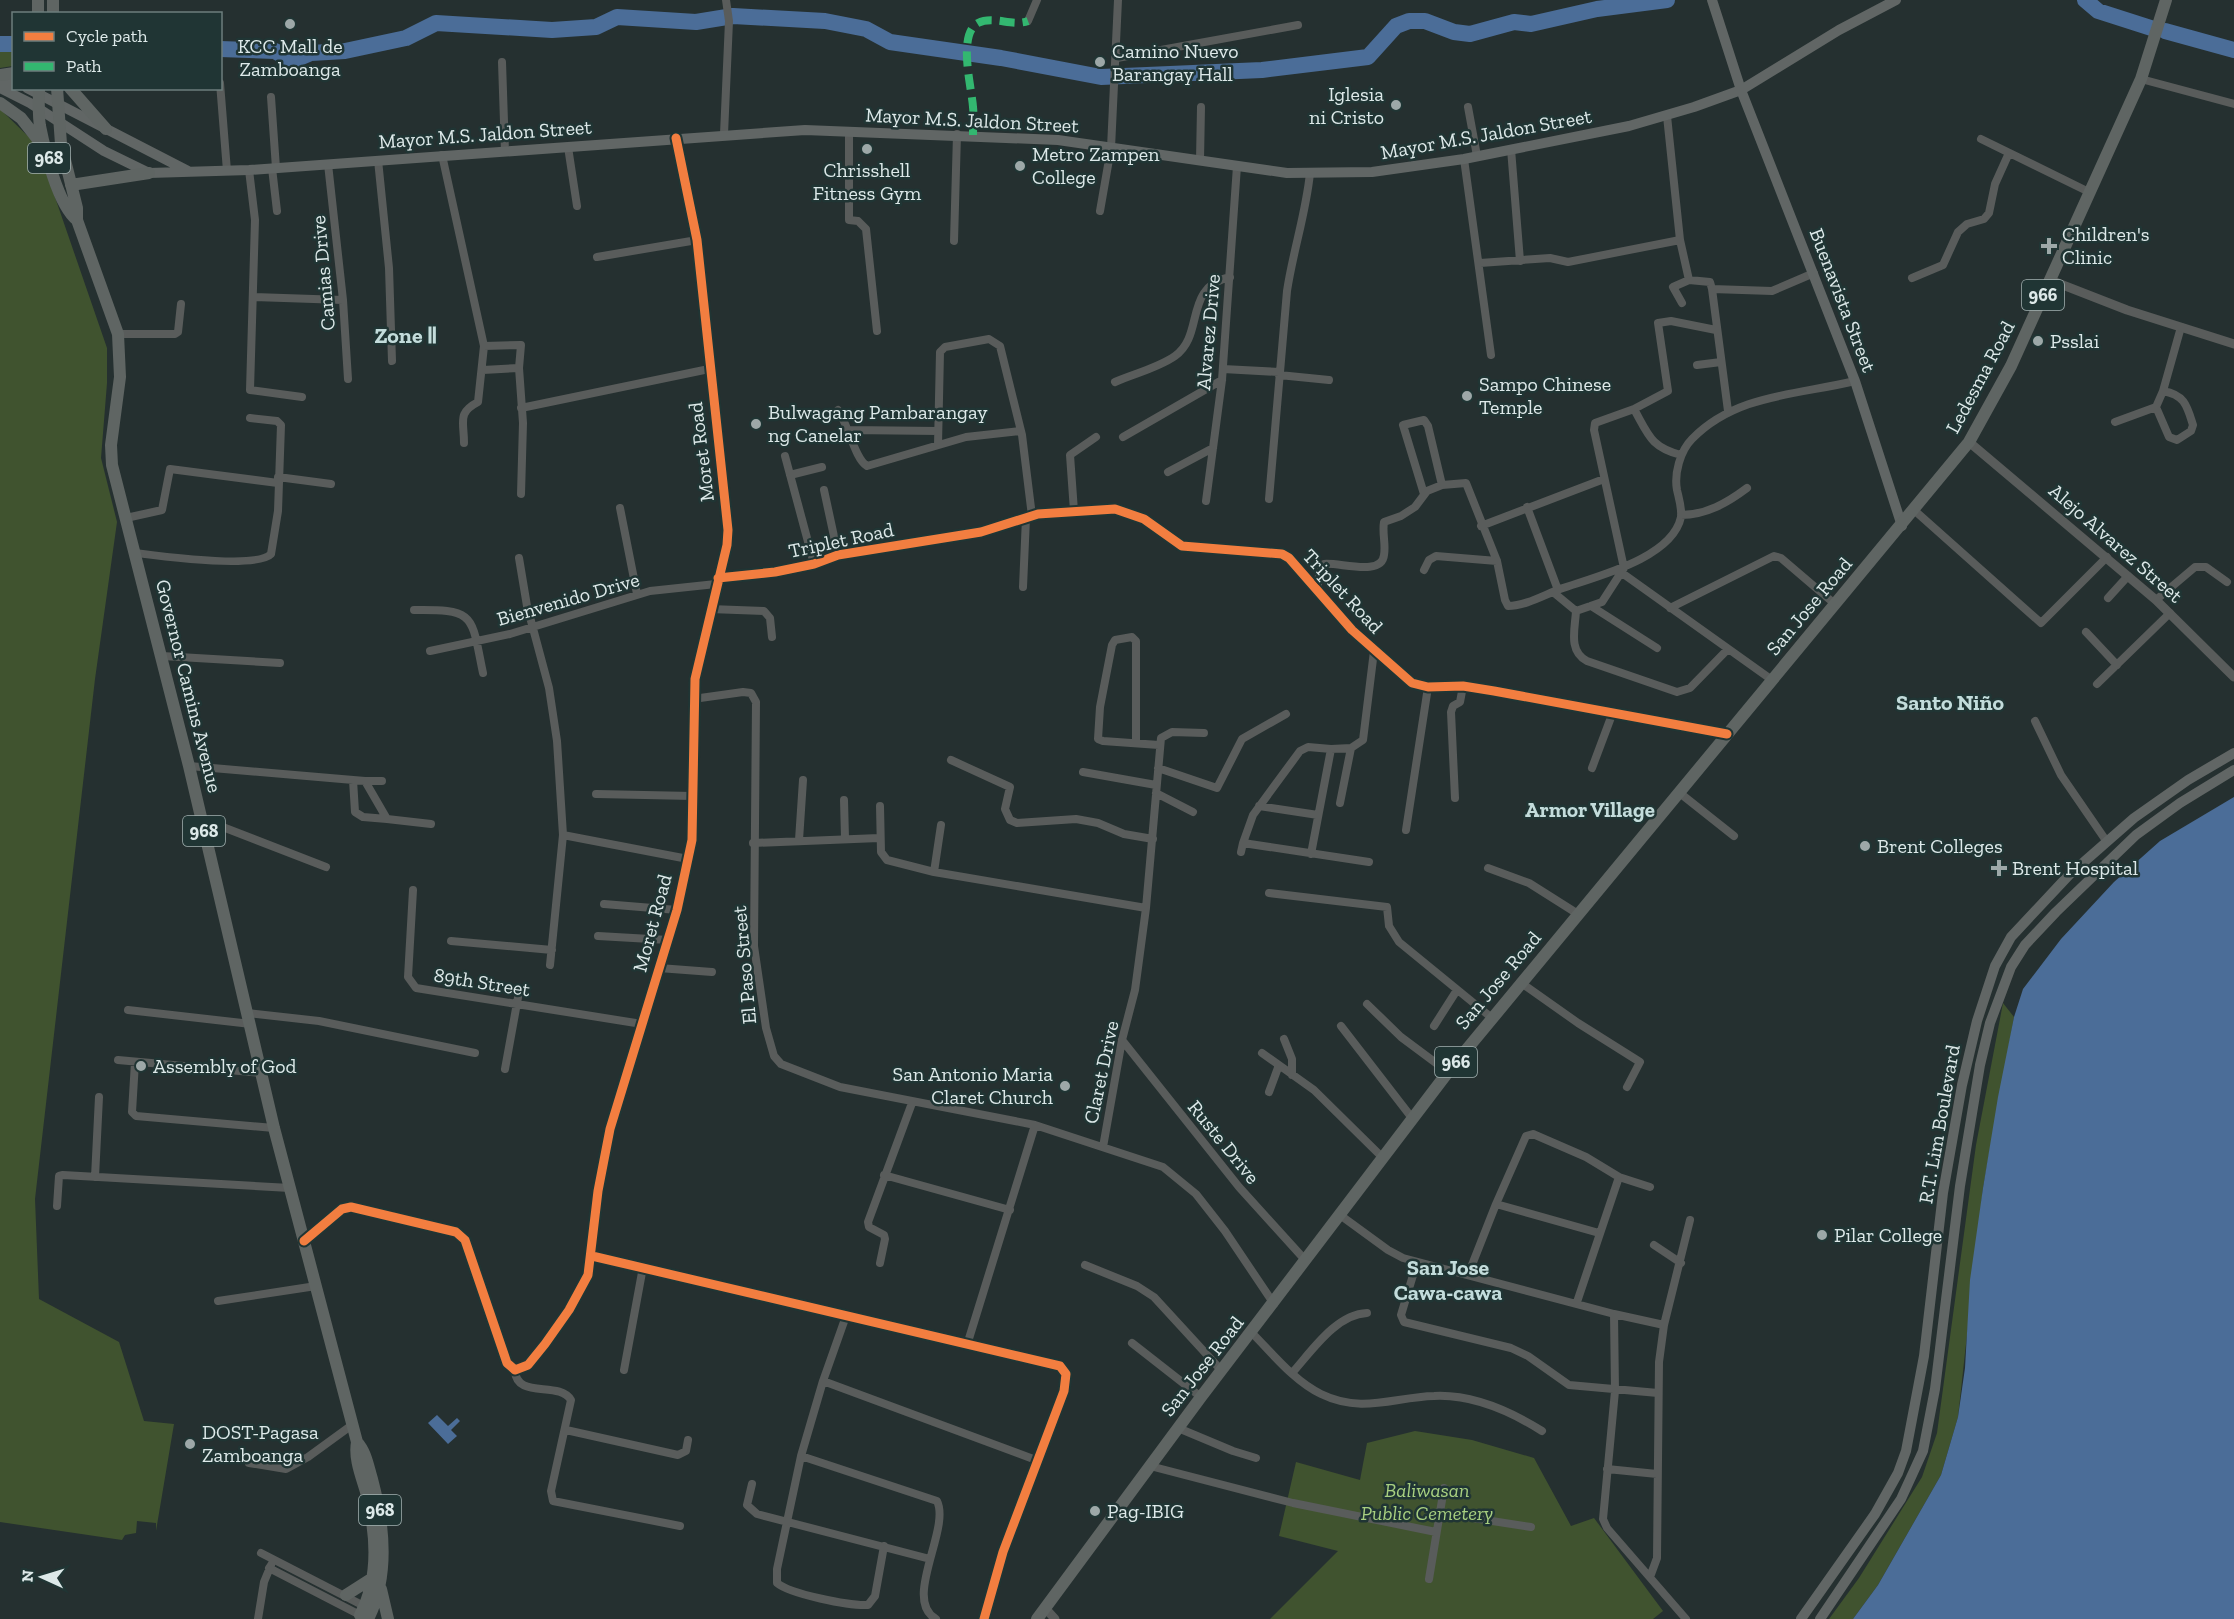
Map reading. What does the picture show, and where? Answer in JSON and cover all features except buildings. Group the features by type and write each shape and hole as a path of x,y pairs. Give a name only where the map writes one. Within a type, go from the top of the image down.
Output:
{"main road":[{"name":"Buenavista Street","path":"1712,0 1741,90 1855,381 1902,526"},
{"name":"Mayor M.S. Jaldon Street","path":"0,88 59,121 104,151 149,173 249,170 724,134 805,130 957,134 1058,140 1237,166 1310,173 1393,171 1464,159 1667,116 1741,90 1839,30 1896,0"},
{"name":"Ledesma Road","path":"1902,526 1970,442 2011,366 2141,79 2166,0"},
{"name":"Governor Camins Avenue","path":"57,90 59,121 77,208 77,220 118,334 120,376 111,445 112,465 202,819 274,1128 357,1442 355,1451 373,1525 376,1580 366,1614"},
{"path":"72,90 106,129"},
{"name":"Governor Camins Avenue","path":"39,91 40,125 67,213 77,220"},
{"path":"39,91 57,103 191,173"},
{"path":"0,102 21,118 48,152"},
{"path":"72,185 149,173"},
{"name":"San Jose Road","path":"1037,1619 1221,1370 1252,1333 1448,1072 1520,982 1681,794 1727,734 1902,526"},
{"name":"R.T. Lim Boulevard","path":"1801,1619 1875,1514 1898,1473 1906,1451 1923,1356 1943,1193 1962,1085 1989,980 2002,952 2045,899 2107,842 2134,819 2188,780 2234,753"},
{"name":"R.T. Lim Boulevard","path":"1820,1619 1901,1499 1923,1451 1935,1389 1960,1186 1976,1088 1990,1023 2002,987 2025,945 2136,835 2180,803 2234,771"},
{"path":"346,1595 376,1580 388,1619"},
{"path":"366,1614 383,1619"}],"street":[{"path":"724,134 728,18 726,0"},
{"path":"1028,21 1037,0"},
{"path":"1100,211 1111,148 1118,0"},
{"path":"1117,58 1298,25"},
{"path":"502,62 505,152"},
{"path":"2141,79 2234,104"},
{"path":"221,90 227,171"},
{"path":"271,97 277,211"},
{"path":"1200,160 1202,107"},
{"path":"1468,107 1477,156"},
{"path":"1667,116 1680,240 1689,280"},
{"path":"849,131 849,220 858,221 866,229 877,331"},
{"path":"954,241 957,134"},
{"name":"Moret Road","path":"515,1370 528,1365 583,1288 592,1256 598,1191 608,1138 677,910 692,831 693,699 710,609 724,559 728,530 709,369 698,240 676,138"},
{"path":"1981,139 2089,192"},
{"path":"568,147 577,206"},
{"path":"1511,149 1520,261"},
{"path":"1912,278 1943,265 1958,232 1967,224 1984,219 1989,213 1995,184 2009,153"},
{"path":"442,155 484,346 478,402 467,407 463,413 464,443"},
{"path":"1464,159 1491,355"},
{"path":"378,160 389,268 392,361"},
{"name":"Camias Drive","path":"328,164 343,300 348,379"},
{"name":"Alvarez Drive","path":"1206,501 1222,380 1237,166"},
{"path":"249,170 255,220 255,297 250,390 302,397"},
{"path":"1269,499 1291,266 1308,200 1310,173"},
{"path":"597,257 698,240"},
{"path":"1480,263 1550,258 1568,262 1680,240"},
{"path":"1712,289 1772,291 1814,273"},
{"path":"1115,382 1176,356 1185,343 1202,296 1208,286 1214,280 1230,277"},
{"path":"1682,303 1673,287 1689,280 1710,282 1728,411"},
{"path":"2050,280 2234,344"},
{"path":"255,297 343,300"},
{"path":"118,334 175,334 178,332 181,304"},
{"path":"1716,330 1671,321 1658,323 1668,391 1634,409 1595,423 1594,430 1623,571 1670,608 1772,680"},
{"path":"2115,422 2156,406 2163,391 2181,327"},
{"path":"939,445 939,357 945,347 989,339 995,341 1000,346 1020,431 1029,517 1023,586"},
{"path":"484,346 520,345 521,494"},
{"path":"1697,365 1721,362"},
{"path":"483,370 519,368"},
{"path":"521,408 709,369"},
{"path":"1222,369 1329,380"},
{"path":"1123,436 1222,380"},
{"path":"1317,593 1319,575 1324,564 1366,568 1383,562 1384,522 1401,516 1415,507 1424,494 1442,485 1466,483 1481,526 1497,561 1508,606 1623,571 1644,558 1667,539 1678,525 1681,515 1676,482 1681,455 1691,440 1728,411 1746,403 1855,381"},
{"path":"2156,406 2169,437 2178,440 2191,431 2193,425 2187,404 2181,396 2163,391"},
{"path":"1634,409 1653,443 1659,448 1681,455"},
{"path":"838,410 850,430 859,457 867,466 966,437 1020,431"},
{"path":"136,553 204,560 268,557 275,537 281,425 277,421 250,418"},
{"path":"1424,494 1403,425 1424,420 1428,426 1442,485"},
{"path":"850,430 938,431"},
{"path":"1074,510 1070,455 1096,437"},
{"name":"Alejo Alvarez Street","path":"1970,442 2156,600 2234,676"},
{"path":"1168,472 1213,448"},
{"path":"785,456 814,564"},
{"path":"790,475 822,467"},
{"path":"126,518 162,510 170,470 331,484"},
{"path":"1481,526 1604,479"},
{"path":"1681,515 1704,512 1734,498 1747,488"},
{"path":"824,490 838,555"},
{"path":"1527,507 1556,591 1576,611 1574,646 1581,658 1677,692 1690,688 1728,649"},
{"path":"620,508 637,594"},
{"name":"Triplet Road","path":"717,581 814,564 838,555 981,532 1029,517 1074,510 1115,510 1135,514 1177,544 1189,547 1282,554 1289,558 1317,593 1374,651 1412,683 1428,687 1463,686 1727,734"},
{"path":"1914,510 2042,622 2107,557"},
{"path":"1424,570 1429,560 1436,556 1497,561"},
{"path":"1670,608 1774,556 1781,558 1836,605"},
{"path":"519,558 527,606 549,688 557,741 563,835 550,965"},
{"path":"2156,600 2195,567 2206,567 2227,582"},
{"path":"1576,611 1606,599 1623,571"},
{"path":"2108,598 2128,576"},
{"name":"Bienvenido Drive","path":"430,651 534,627 637,594 717,581"},
{"path":"1591,606 1657,648"},
{"path":"414,610 448,609 463,613 473,627 483,673"},
{"path":"710,609 764,611 770,618 772,637"},
{"path":"2097,684 2170,614"},
{"path":"2086,633 2117,665"},
{"path":"1136,743 1136,641 1132,637 1115,640 1112,645 1098,735 1103,741 1159,745 1166,733 1204,733"},
{"path":"1241,852 1250,821 1300,751 1308,747 1352,748 1363,740 1374,651"},
{"path":"162,656 280,663"},
{"path":"1455,798 1451,712 1453,706 1460,702 1463,686"},
{"path":"1406,830 1428,687"},
{"name":"El Paso Street","path":"693,699 743,692 751,693 754,698 754,945 758,985 774,1056 781,1064 817,1080 912,1103 1035,1125 1103,1147"},
{"path":"1592,768 1613,712"},
{"path":"1158,768 1208,787 1218,788 1242,739 1286,714"},
{"path":"2036,721 2061,775 2107,842"},
{"name":"Claret Drive","path":"1159,745 1153,839 1135,990 1122,1040 1103,1147 1163,1167 1188,1186 1225,1231 1274,1304"},
{"path":"1340,803 1352,748"},
{"path":"1311,854 1331,749"},
{"path":"951,760 1010,787 1005,809 1010,820 1017,823 1076,819 1098,823 1124,834 1153,839"},
{"path":"189,766 382,781"},
{"path":"1083,772 1156,784"},
{"path":"353,780 355,812 363,817 431,824"},
{"path":"799,840 803,780"},
{"path":"364,781 387,819"},
{"path":"596,794 693,796"},
{"path":"1156,794 1193,812"},
{"path":"1681,794 1734,836"},
{"path":"844,800 845,838"},
{"path":"880,806 879,838 883,858 934,872 1146,908"},
{"path":"1259,806 1318,815"},
{"path":"202,819 326,867"},
{"path":"934,872 940,825"},
{"path":"563,835 688,859"},
{"path":"753,843 879,838"},
{"path":"1243,843 1369,862"},
{"path":"1488,868 1529,883 1578,914"},
{"name":"89th Street","path":"413,890 408,977 411,985 416,988 642,1024"},
{"path":"1269,893 1387,907 1389,926 1398,942 1492,1018"},
{"path":"604,904 677,910"},
{"path":"598,936 668,940"},
{"path":"451,941 552,950"},
{"path":"659,968 712,972"},
{"path":"1520,982 1578,1023 1640,1062 1627,1087"},
{"path":"1434,1026 1457,990"},
{"path":"505,1069 519,992"},
{"path":"1367,1004 1401,1037 1448,1072"},
{"path":"128,1010 319,1021 475,1053"},
{"path":"1341,1026 1412,1118"},
{"path":"1284,1039 1292,1059 1292,1075"},
{"name":"Ruste Drive","path":"1122,1040 1239,1187 1306,1261"},
{"path":"1262,1053 1324,1100 1382,1157"},
{"path":"118,1060 262,1073"},
{"path":"135,1062 132,1112 136,1116 274,1128"},
{"path":"1269,1092 1279,1065"},
{"path":"1962,1085 1976,1088"},
{"path":"95,1177 99,1097"},
{"path":"880,1263 884,1235 869,1227 868,1222 912,1103"},
{"path":"967,1345 1035,1125"},
{"path":"1468,1275 1496,1204 1526,1136 1530,1134 1544,1137 1586,1157 1619,1177 1650,1187"},
{"path":"57,1206 61,1175 290,1188"},
{"path":"884,1175 1010,1210"},
{"path":"1577,1302 1619,1177"},
{"path":"1496,1204 1599,1233"},
{"path":"304,1241 342,1209 351,1207 456,1232 465,1240 507,1363 515,1370 515,1378 521,1385 562,1393 570,1397 571,1405 566,1431 551,1491 553,1500 680,1526"},
{"path":"1340,1215 1388,1250 1417,1262 1664,1325"},
{"path":"1650,1577 1657,1558 1658,1394 1664,1325 1690,1220"},
{"path":"1654,1245 1681,1263"},
{"path":"592,1256 1060,1366 1066,1374 1064,1391 1003,1552 984,1619"},
{"path":"1417,1262 1401,1315 1404,1322 1495,1342 1528,1356 1569,1385 1658,1394"},
{"path":"1085,1265 1137,1286 1154,1297 1221,1370"},
{"path":"624,1370 643,1267"},
{"path":"218,1301 316,1286"},
{"path":"1292,1373 1329,1333 1356,1313 1367,1312"},
{"path":"1614,1314 1615,1391 1602,1513 1605,1524 1686,1619"},
{"path":"846,1316 823,1381 801,1456 777,1569 777,1582 785,1588 851,1604 870,1603 875,1596 884,1546"},
{"path":"1252,1333 1292,1373 1314,1390 1329,1397 1378,1405 1434,1396 1469,1399 1510,1413 1542,1431"},
{"path":"1132,1343 1201,1397"},
{"path":"823,1381 1036,1460"},
{"path":"249,1463 286,1469 309,1457 352,1425"},
{"path":"1178,1428 1256,1458"},
{"path":"566,1431 678,1455 686,1451 688,1440"},
{"path":"801,1456 937,1501 940,1516 930,1559 924,1601 928,1613 936,1619"},
{"path":"1150,1466 1293,1503 1436,1532"},
{"path":"1607,1469 1657,1474"},
{"path":"752,1484 747,1505 749,1510 788,1523 930,1559"},
{"path":"1429,1579 1444,1488"},
{"path":"1440,1513 1531,1527"},
{"path":"261,1553 346,1595 366,1614"},
{"path":"258,1619 269,1568 274,1559"},
{"path":"269,1568 366,1614"},
{"path":"1045,1608 1055,1619"}],"green space":[{"path":"12,47 12,66 0,68 0,48"},
{"path":"0,109 37,145 107,348 107,383 101,458 117,522 95,679 35,1199 39,1299 119,1342 144,1421 174,1424 156,1531 156,1523 137,1521 136,1533 125,1535 122,1540 0,1522"},
{"path":"2003,1003 2014,1017 1983,1188 1958,1417 1941,1475 1878,1585 1853,1619 1829,1619 1859,1578 1922,1477 1937,1433 1976,1145"},
{"name":"Baliwasan Public Cemetery","path":"1415,1431 1472,1440 1534,1458 1571,1526 1594,1518 1663,1611 1653,1619 1270,1619 1338,1551 1279,1536 1296,1462 1360,1480 1367,1443"}],"water":[{"path":"2234,797 2234,1619 1853,1619 1878,1585 1941,1475 1958,1417 1965,1368 1970,1280 1983,1188 2014,1017 2023,989 2061,939 2114,882 2160,841"},
{"path":"437,1415 448,1426 457,1418 460,1421 451,1430 457,1436 448,1444 428,1423"}],"waterway":[{"path":"222,49 275,51 287,58 297,59 311,53 345,51 406,38 436,23 552,30 596,27 617,17 696,22 733,16 825,21 866,29 890,42 1001,58 1101,77 1262,70 1368,57 1396,26 1409,21 1425,21 1454,32 1470,34 1514,22 1531,24 1597,9 1667,0"},
{"path":"2085,0 2098,11 2151,28"},
{"path":"2165,31 2234,50"},
{"path":"0,44 12,44"}],"marked path":[{"path":"973,135 973,110 967,62 968,38 972,29 978,23 990,20 1016,23 1028,21"}],"cycle path":[{"path":"304,1241 342,1209 351,1207 456,1232 465,1240 507,1363 515,1370 528,1365 545,1344 569,1310 588,1275 598,1191 610,1129 677,910 692,840 695,679 727,545 728,530 697,240 676,138"},
{"path":"718,578 775,572 814,564 838,555 981,532 1038,514 1115,509 1144,519 1182,546 1282,554 1289,558 1352,630 1412,683 1428,687 1463,686 1494,691 1727,734"},
{"path":"592,1256 1060,1366 1066,1374 1064,1391 1003,1552 984,1619"}],"place":[{"name":"KCC Mall de Zamboanga","path":"290,24"},
{"name":"Camino Nuevo Barangay Hall","path":"1100,62"},
{"name":"Iglesia ni Cristo","path":"1396,105"},
{"name":"Chrisshell Fitness Gym","path":"867,149"},
{"name":"Metro Zampen College","path":"1020,166"},
{"name":"Children's Clinic","path":"2049,246"},
{"name":"Psslai","path":"2038,341"},
{"name":"Sampo Chinese Temple","path":"1467,396"},
{"name":"Bulwagang Pambarangay ng Canelar","path":"756,424"},
{"name":"Brent Colleges","path":"1865,846"},
{"name":"Brent Hospital","path":"1999,868"},
{"name":"Assembly of God","path":"141,1066"},
{"name":"San Antonio Maria Claret Church","path":"1065,1086"},
{"name":"Pilar College","path":"1822,1235"},
{"name":"DOST-Pagasa Zamboanga","path":"190,1444"},
{"name":"Pag-IBIG","path":"1095,1511"}],"district":[{"name":"Zone Ⅱ","path":"406,335"},
{"name":"Santo Niño","path":"1950,702"},
{"name":"Armor Village","path":"1590,809"},
{"name":"San Jose Cawa-cawa","path":"1448,1280"}]}
